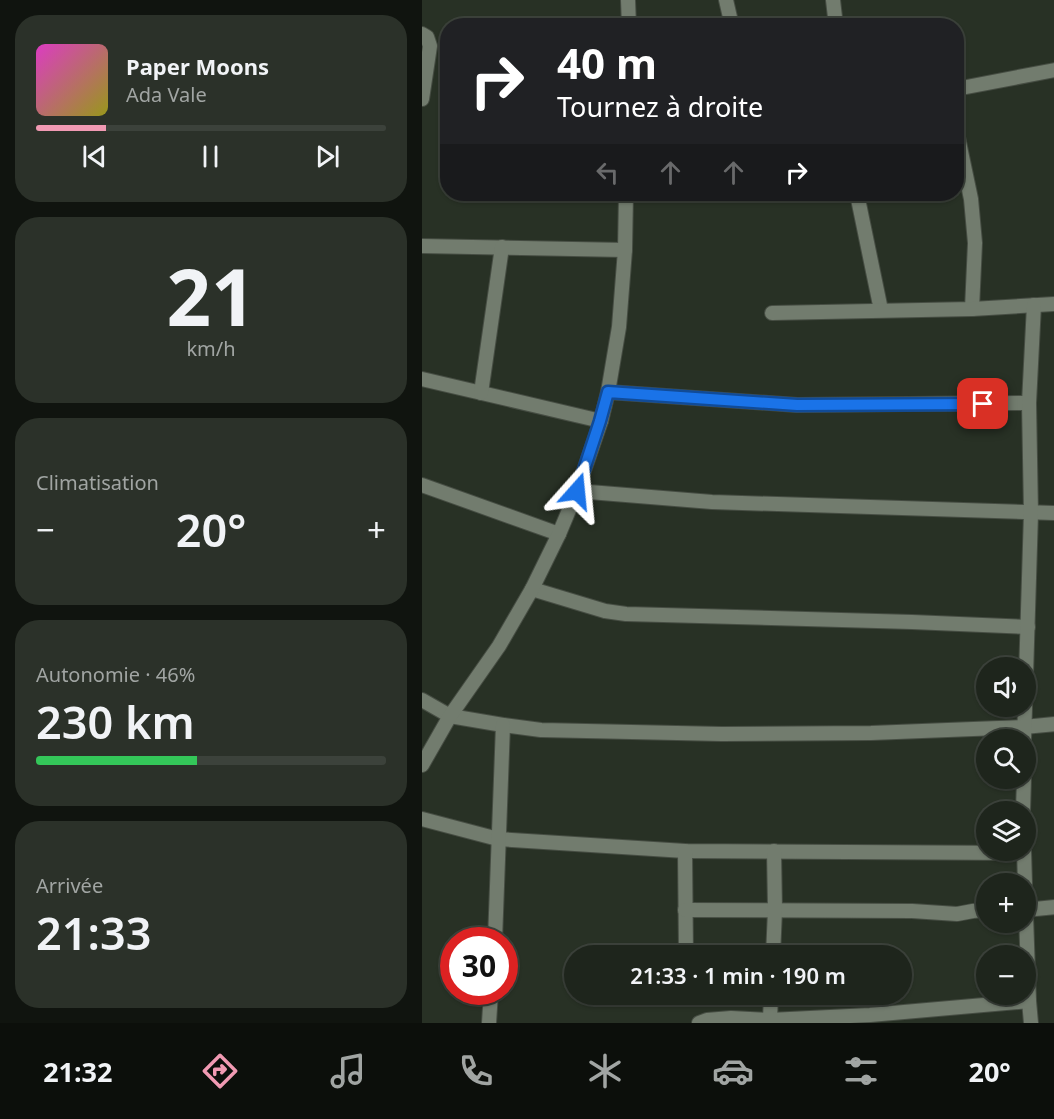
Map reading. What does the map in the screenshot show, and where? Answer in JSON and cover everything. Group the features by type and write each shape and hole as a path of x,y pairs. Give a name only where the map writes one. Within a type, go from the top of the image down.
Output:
{"street":[{"path":"628,0 629,18"},
{"path":"726,0 730,18"},
{"path":"833,0 835,18"},
{"path":"422,34 427,37 430,46 422,99"},
{"path":"964,88 1055,70"},
{"path":"964,166 971,199 975,243 972,309"},
{"path":"422,765 450,716 498,646 532,589 577,491 608,392 618,327 626,201"},
{"path":"858,201 881,310"},
{"path":"422,246 624,250"},
{"path":"481,393 502,247"},
{"path":"772,313 972,309 1055,304"},
{"path":"1024,729 1031,513 1029,403 1034,305"},
{"path":"422,379 600,421"},
{"path":"608,392 797,405 1029,403"},
{"path":"422,485 559,534"},
{"path":"577,491 712,502 1055,513"},
{"path":"532,589 605,611 626,614 1028,627"},
{"path":"422,700 450,716 541,730 722,734 976,733"},
{"path":"1036,730 1055,724"},
{"path":"495,927 503,725"},
{"path":"422,819 498,838 685,850 976,852"},
{"path":"685,850 686,945"},
{"path":"773,945 774,851"},
{"path":"1036,909 1055,907"},
{"path":"685,910 912,911 957,914 976,911"},
{"path":"489,1023 490,1005"},
{"path":"770,1020 771,1005"},
{"path":"699,1023 731,1018 770,1020 870,1015 984,1005"},
{"path":"1029,1005 1031,1023"}],"route":[{"path":"577,491 608,392 797,405 983,404"}]}
